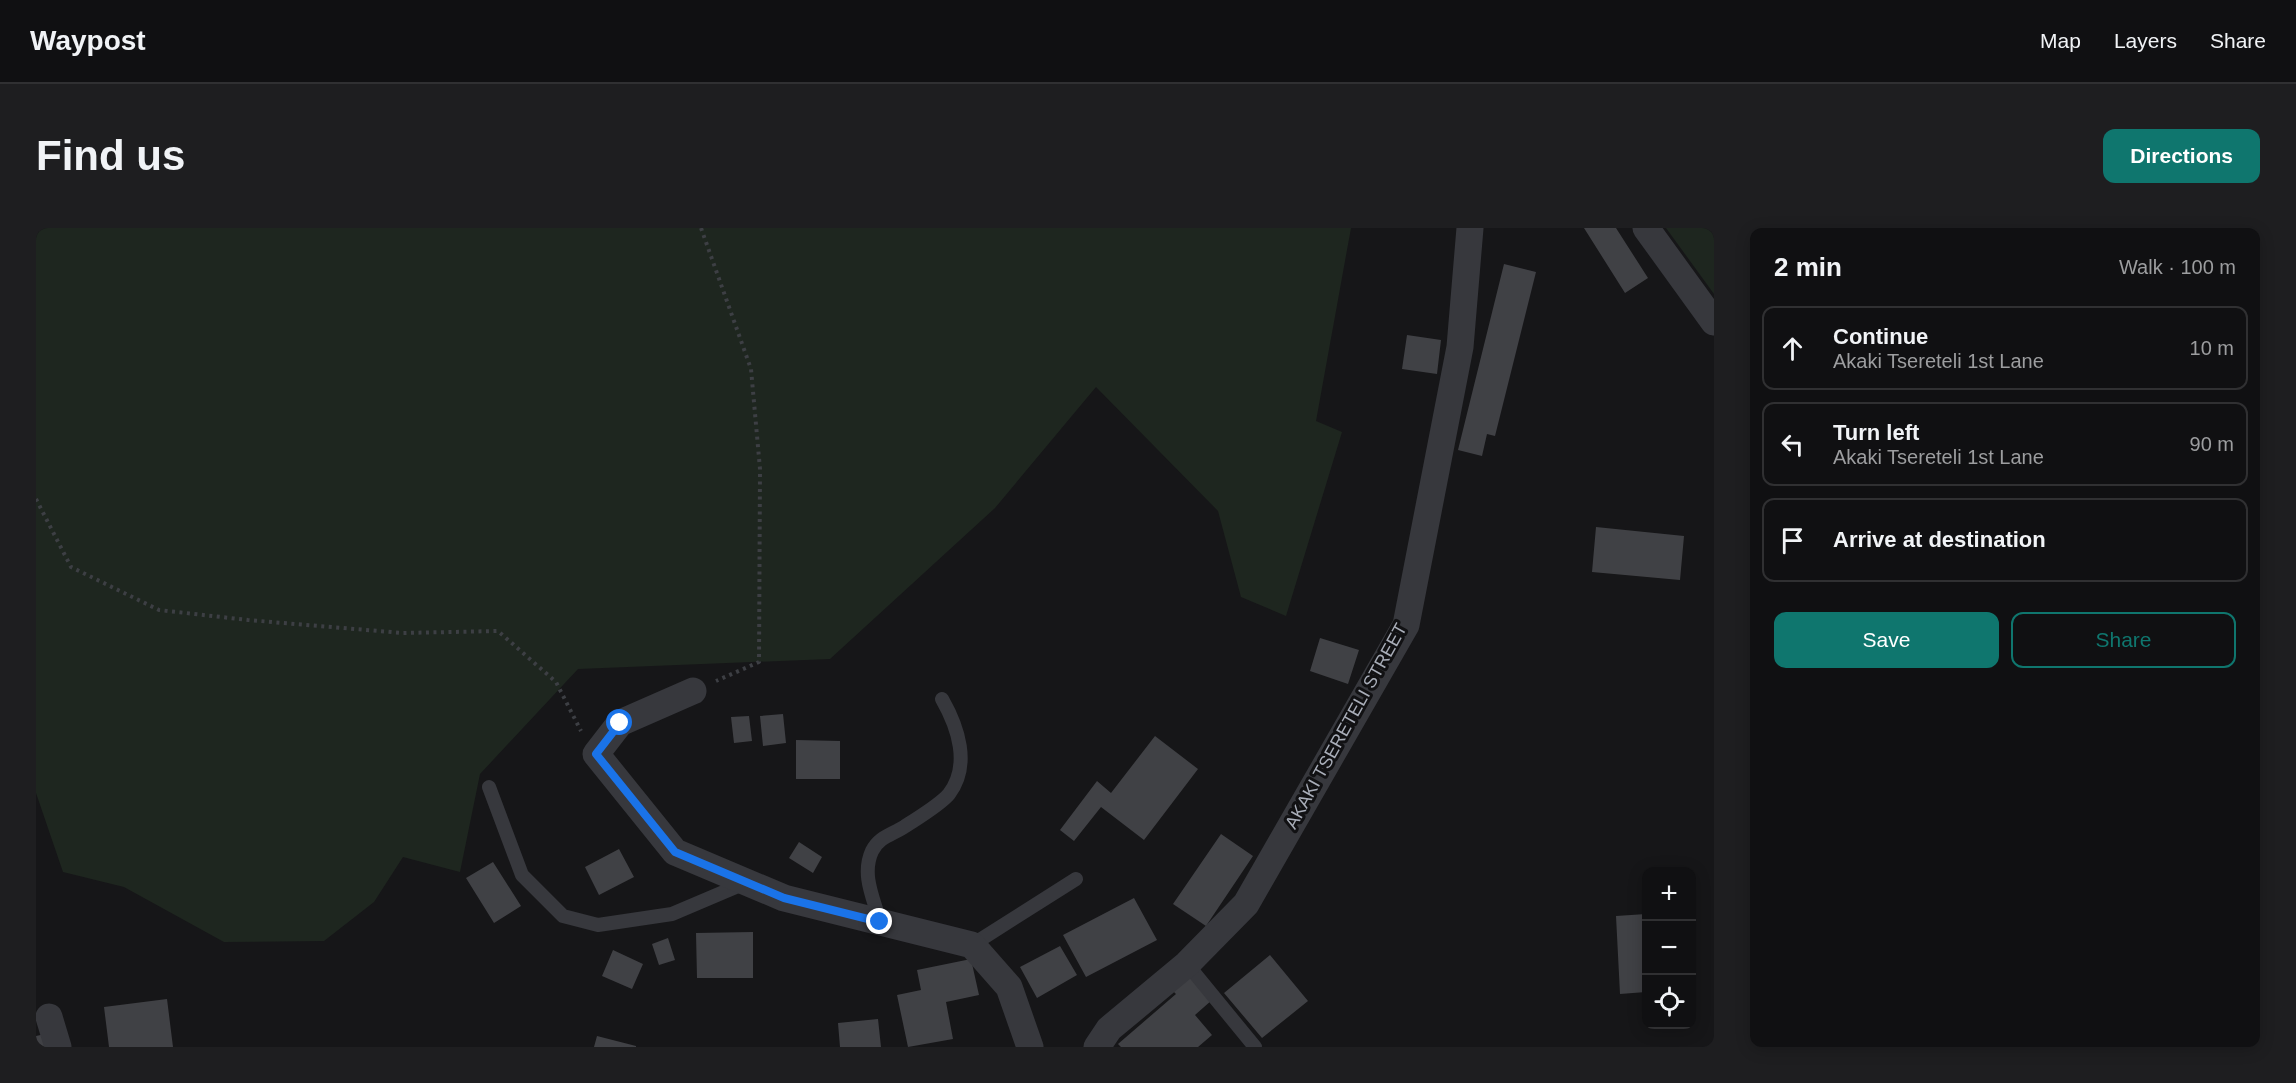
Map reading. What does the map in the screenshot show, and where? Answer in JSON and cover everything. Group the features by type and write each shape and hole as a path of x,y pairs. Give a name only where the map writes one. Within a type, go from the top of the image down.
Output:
{"street":[{"name":"AKAKI TSERETELI STREET","path":"1096,1047 1109,1029 1187,964 1246,904 1406,625 1460,347 1470,228"},
{"path":"1647,228 1714,322"},
{"path":"693,691 620,723 596,754 675,852 784,898 972,945 1009,987 1030,1047"},
{"path":"49,1017 57,1047"}],"lane":[{"path":"880,922 867,877 871,853 880,839 902,828 948,795 958,777 961,752 958,737 942,699"},
{"path":"489,787 522,875 562,916 598,925 672,914 747,882"},
{"path":"972,945 1076,879"},
{"path":"1187,964 1255,1047"}],"path":[{"path":"693,691 759,662 759,469 751,369 701,228"},
{"path":"36,499 71,567 159,610 403,633 498,631 556,682 579,728 596,754"}],"shaded area":[{"path":"36,228 1351,228 1316,421 1342,432 1286,616 1241,597 1218,511 1096,387 995,508 830,659 578,669 480,774 460,872 403,857 374,902 324,941 224,942 124,887 63,872 36,793"},
{"path":"1666,228 1714,228 1714,294"}],"building":[{"path":"1584,228 1616,228 1648,278 1625,293"},
{"path":"1504,264 1536,272 1495,436 1487,434 1482,456 1458,450"},
{"path":"1407,335 1441,340 1437,374 1402,369"},
{"path":"1596,527 1684,536 1680,580 1592,572"},
{"path":"1320,638 1359,650 1348,684 1310,671"},
{"path":"783,714 786,743 763,746 760,716"},
{"path":"749,716 752,741 734,743 731,717"},
{"path":"1155,736 1198,769 1144,840 1101,807 1074,841 1060,830 1097,781 1111,793"},
{"path":"796,740 840,741 840,779 796,779"},
{"path":"1221,834 1253,856 1206,926 1173,904"},
{"path":"799,842 822,857 813,873 789,858"},
{"path":"619,849 634,877 599,895 585,867"},
{"path":"493,862 521,906 494,923 466,878"},
{"path":"1134,898 1157,940 1086,977 1063,935"},
{"path":"1642,914 1642,992 1620,994 1616,916"},
{"path":"753,932 753,978 697,978 696,933"},
{"path":"668,938 675,960 659,965 652,944"},
{"path":"1060,946 1077,975 1037,998 1020,967"},
{"path":"613,950 643,964 632,989 602,976"},
{"path":"1270,955 1308,1001 1262,1038 1224,993"},
{"path":"971,959 979,995 946,1002 953,1039 908,1047 897,995 921,990 917,970"},
{"path":"1189,973 1212,1000 1195,1015 1212,1035 1198,1047 1121,1047 1118,1044 1176,994 1171,989"},
{"path":"167,999 173,1047 109,1047 104,1007"},
{"path":"878,1019 881,1047 840,1047 838,1023"},
{"path":"45,1034 49,1047 36,1047 36,1036"},
{"path":"597,1036 636,1046 636,1047 594,1047"}],"route":[{"path":"620,723 596,754 675,852 784,898 880,922"}]}
